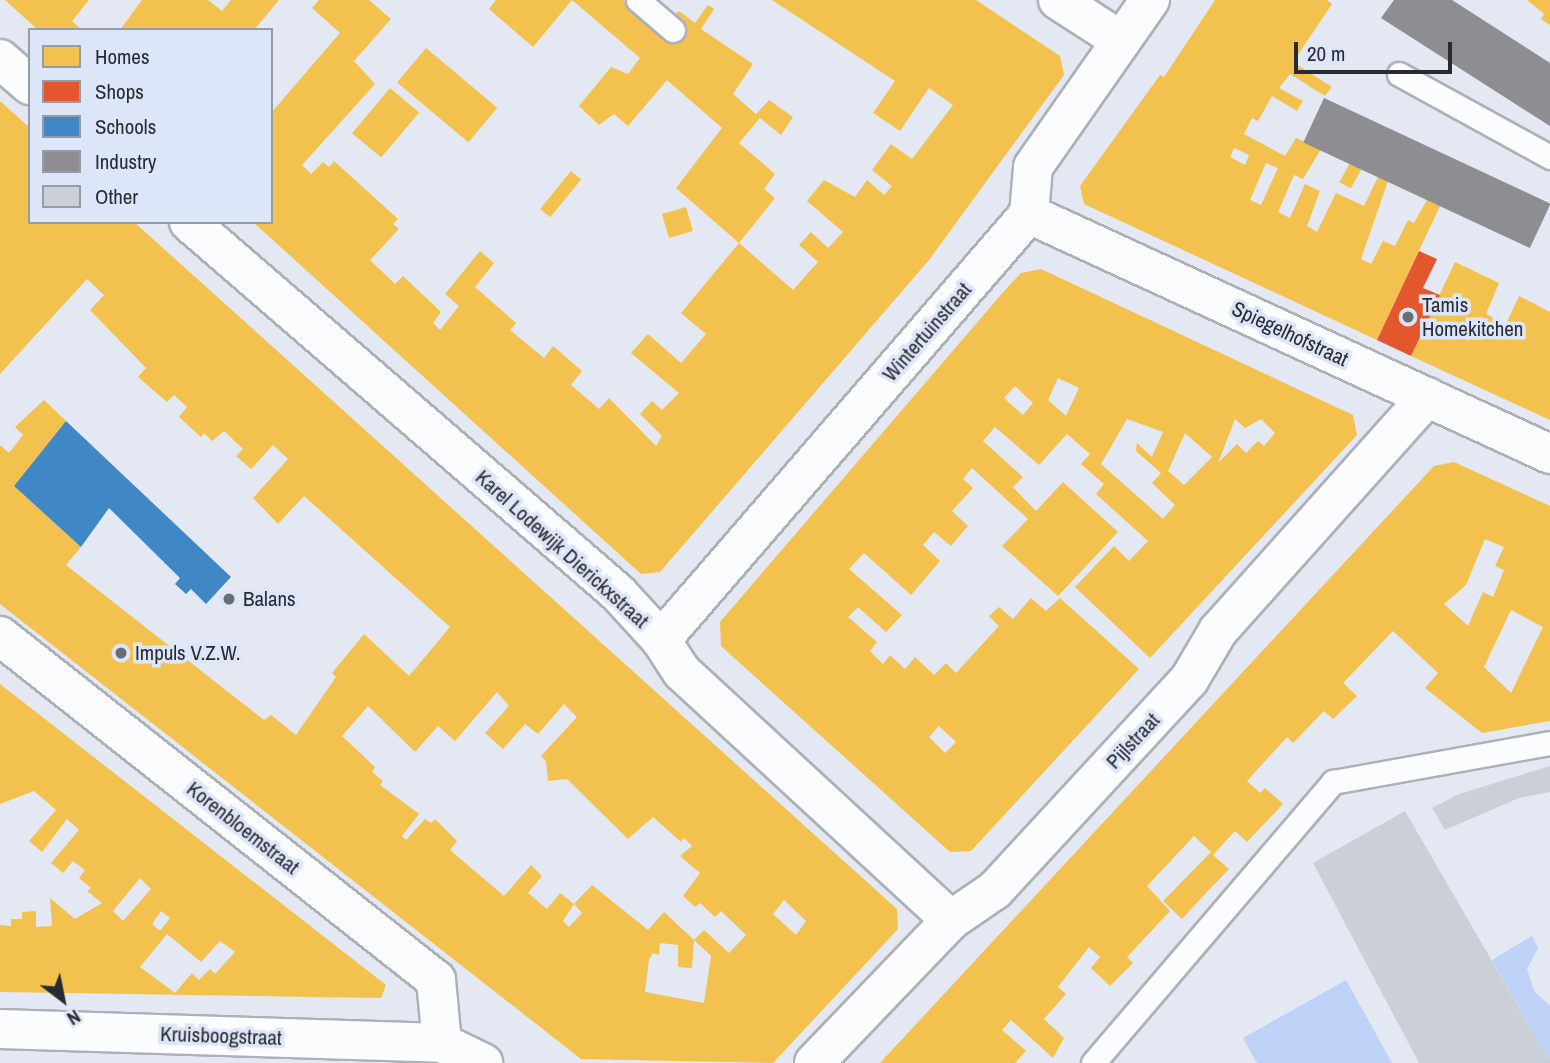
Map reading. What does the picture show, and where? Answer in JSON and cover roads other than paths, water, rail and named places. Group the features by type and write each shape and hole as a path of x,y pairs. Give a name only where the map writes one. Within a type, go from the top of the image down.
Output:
{"street":[{"path":"1058,0 1120,40"},
{"path":"1029,214 1033,167 1150,0"},
{"path":"0,59 28,83"},
{"name":"Spiegelhofstraat","path":"1029,214 1550,454"},
{"name":"Wintertuinstraat","path":"661,640 1029,214"},
{"name":"Karel Lodewijk Dierickxstraat","path":"190,224 618,593 661,640 681,673 951,920"},
{"name":"Pijlstraat","path":"814,1063 951,920 995,890 1189,680 1218,631 1427,397"},
{"name":"Korenbloemstraat","path":"0,636 436,980 442,1043"},
{"name":"Kruisboogstraat","path":"0,1029 442,1043"},
{"path":"442,1043 483,1063"}],"lane":[{"path":"638,0 673,30"},
{"path":"1399,74 1550,157"},
{"path":"1093,1063 1333,782 1550,743"}],"place":[{"name":"Tamis Homekitchen","path":"1408,317"},
{"name":"Balans","path":"229,599"},
{"name":"Impuls V.Z.W.","path":"121,653"}]}
